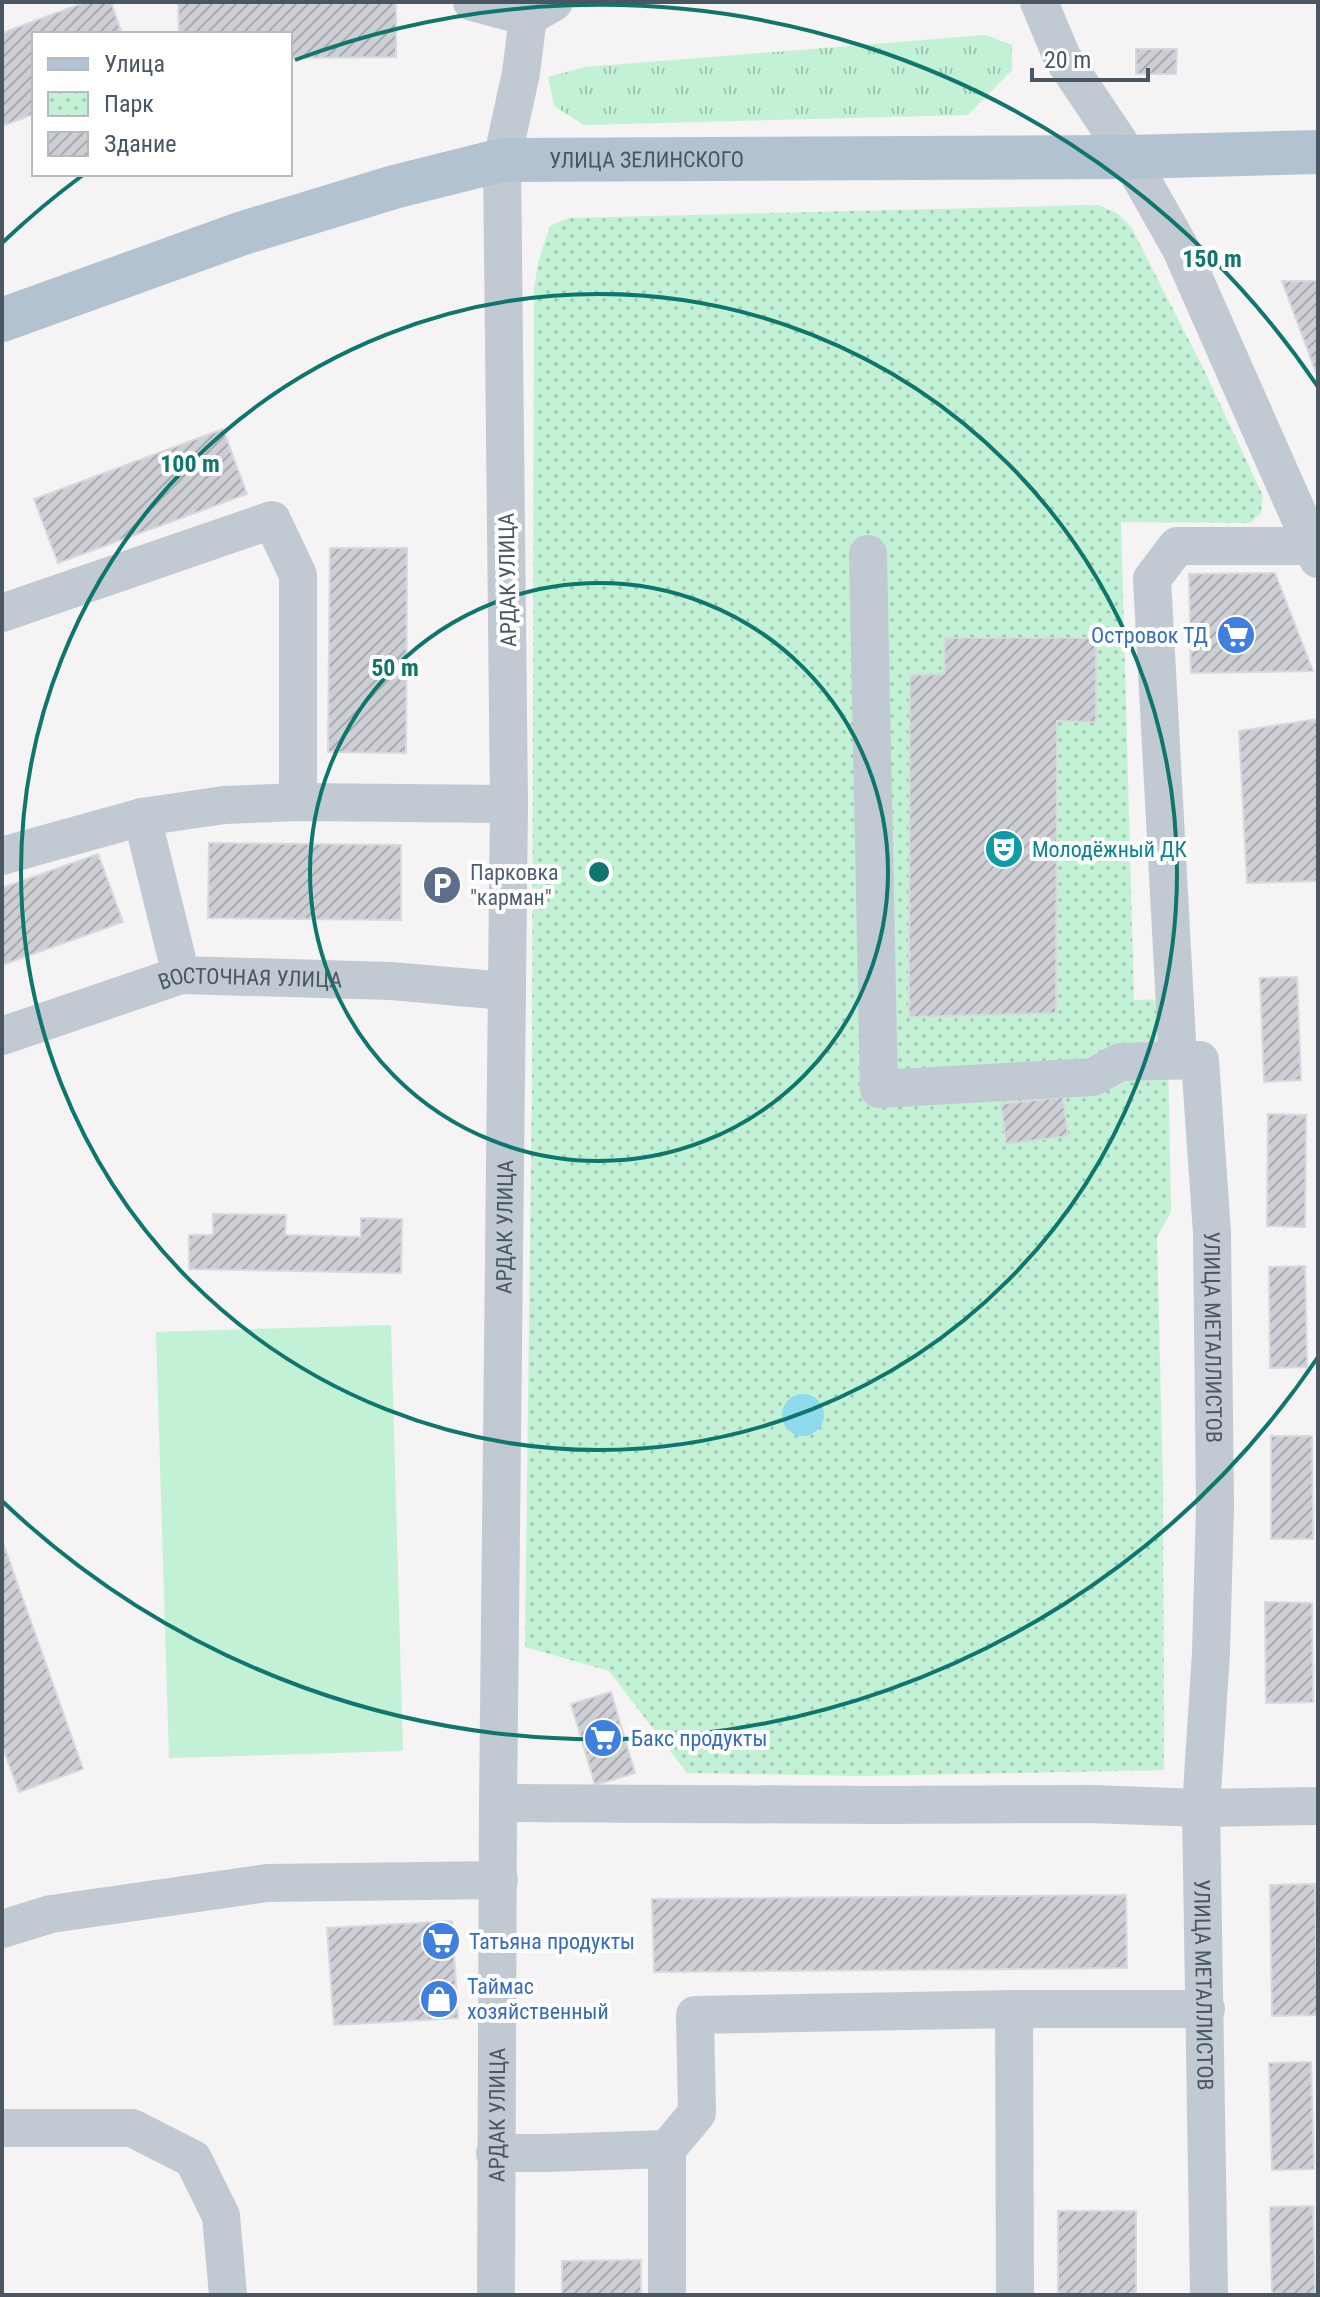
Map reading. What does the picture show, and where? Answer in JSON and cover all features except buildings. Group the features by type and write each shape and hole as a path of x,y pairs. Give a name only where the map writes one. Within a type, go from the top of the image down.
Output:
{"main road":[{"name":"УЛИЦА ЗЕЛИНСКОГО","path":"2,320 258,229 394,187 502,160 1129,157 1318,152"}],"street":[{"path":"472,2 541,10"},
{"path":"868,554 879,1089 1093,1077 1120,1062 1178,1060 1152,579 1177,546 1315,552 1181,249 1129,157 1062,57 1039,2"},
{"name":"АРДАК УЛИЦА","path":"496,2295 509,804 502,160 521,73 541,10"},
{"path":"2,613 272,520 298,575 298,802"},
{"path":"2,856 142,817 224,805 298,802 509,804"},
{"path":"142,817 181,975"},
{"name":"ВОСТОЧНАЯ УЛИЦА","path":"2,1036 181,975 391,981 505,991"},
{"name":"УЛИЦА МЕТАЛЛИСТОВ","path":"1178,1060 1200,1060 1212,1233 1215,1506 1211,1653 1201,1808 1209,2295"},
{"path":"498,1803 1090,1804 1201,1808 1318,1806"},
{"path":"2,1929 51,1914 267,1883 499,1880"},
{"path":"1014,2009 1015,2295"},
{"path":"667,2295 667,2149 697,2113 695,2015 1206,2009"},
{"path":"2,2128 132,2128 193,2159 221,2216 228,2295"},
{"path":"495,2153 667,2149"}],"green space":[{"path":"986,35 1012,45 1012,70 968,115 584,125 554,106 548,77 585,67"},
{"path":"1098,205 1117,213 1131,227 1203,368 1263,496 1261,513 1250,523 1121,522 1134,1000 1167,999 1171,1212 1157,1237 1163,1486 1164,1770 860,1776 687,1773 609,1671 525,1647 532,1087 534,289 538,263 550,226 569,218"},
{"path":"391,1325 403,1751 169,1758 156,1332"}],"water":[{"path":"803,1394 818,1400 824,1415 818,1430 803,1436 788,1430 782,1415 788,1400"}],"place":[{"name":"Островок ТД","path":"1236,635"},
{"name":"Молодёжный ДК","path":"1004,849"},
{"name":"Парковка \"карман\"","path":"442,885"},
{"name":"Бакс продукты","path":"603,1738"},
{"name":"Татьяна продукты","path":"441,1941"},
{"name":"Таймас хозяйственный","path":"439,1999"}]}
